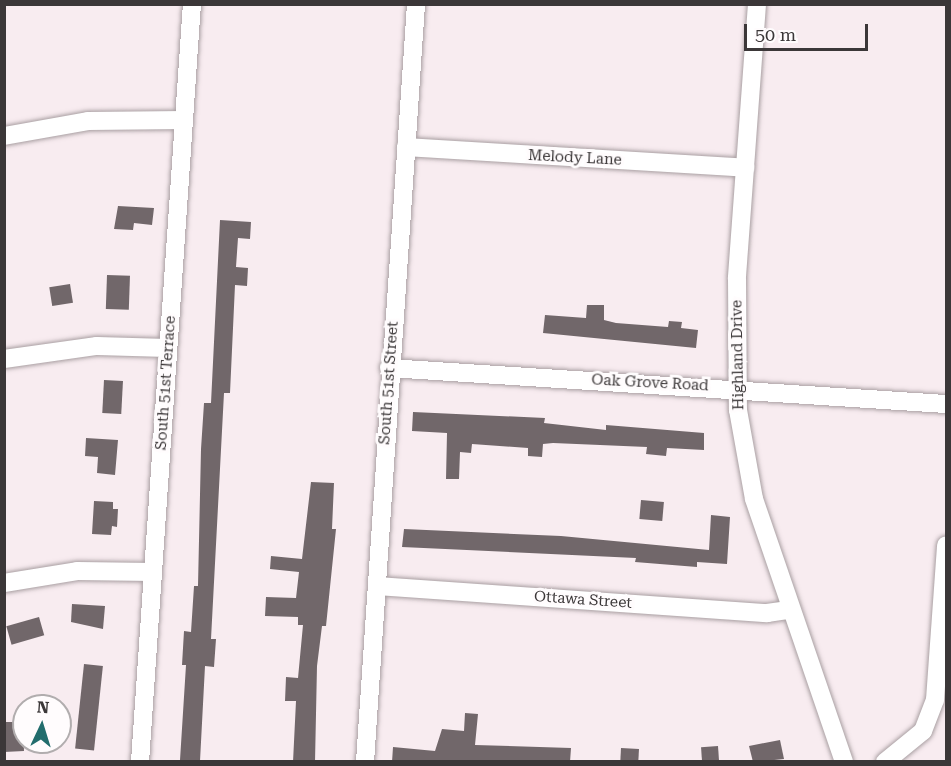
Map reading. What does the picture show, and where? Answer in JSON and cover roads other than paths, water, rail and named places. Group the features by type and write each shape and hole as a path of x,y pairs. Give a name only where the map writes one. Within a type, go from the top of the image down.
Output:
{"street":[{"name":"South 51st Terrace","path":"140,762 192,4"},
{"name":"South 51st Street","path":"365,762 389,368 416,4"},
{"name":"Highland Drive","path":"757,4 737,279 737,389 754,499 789,610 844,762"},
{"path":"4,136 88,121 184,120"},
{"name":"Melody Lane","path":"406,147 745,168"},
{"path":"4,359 97,346 168,348"},
{"name":"Oak Grove Road","path":"389,368 946,404"},
{"path":"885,762 923,731 935,700 946,545"},
{"path":"4,583 77,570 153,572"},
{"name":"Ottawa Street","path":"377,586 767,613 789,610"}]}
